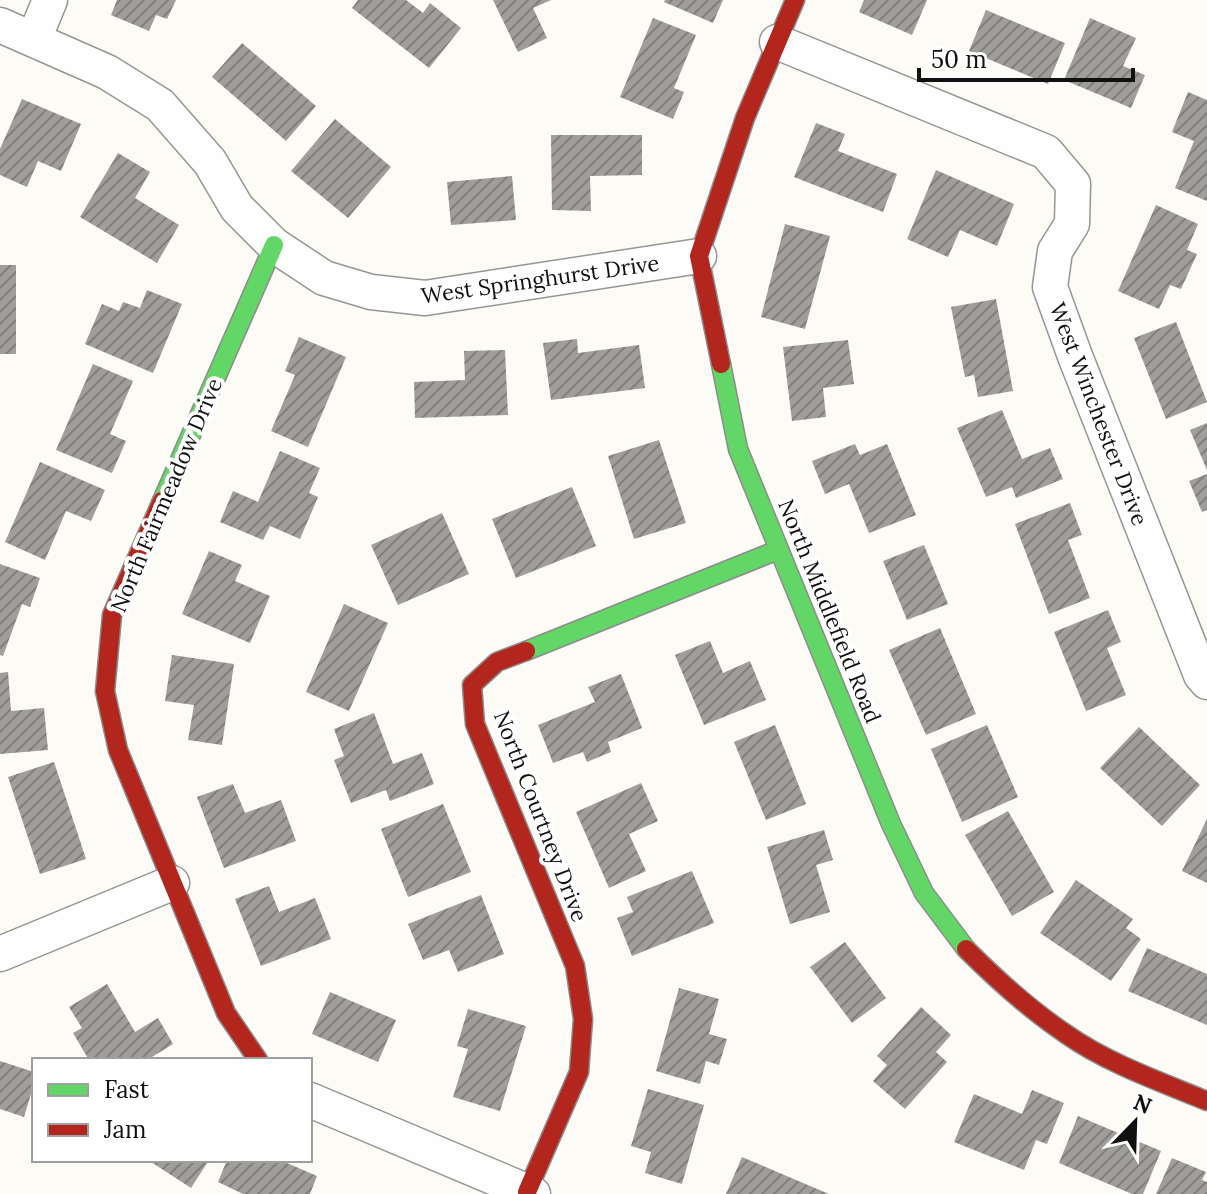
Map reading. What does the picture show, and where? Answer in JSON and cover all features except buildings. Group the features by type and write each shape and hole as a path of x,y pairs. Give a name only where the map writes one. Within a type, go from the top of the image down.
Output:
{"street":[{"path":"34,39 50,0"},
{"name":"North Middlefield Road","path":"795,0 745,118 699,256 738,449 891,824 924,893 961,943 1003,986 1068,1036 1134,1070 1207,1101"},
{"name":"West Springhurst Drive","path":"0,25 107,72 160,105 210,162 237,208 274,245 324,278 371,292 425,298 699,256"},
{"name":"West Winchester Drive","path":"777,42 1046,152 1073,184 1072,224 1055,251 1050,287 1201,675 1207,682"},
{"name":"North Fairmeadow Drive","path":"257,1058 226,1013 172,883 118,750 105,691 112,615 274,245"},
{"name":"North Courtney Drive","path":"530,1193 579,1072 583,1019 575,966 475,724 472,685 497,662 778,550"},
{"path":"0,954 172,883"},
{"path":"312,1101 530,1193"}],"traffic: fast":[{"path":"162,501 274,245"},
{"path":"721,364 738,449 891,824 924,893 966,949"},
{"path":"526,651 778,550"}],"traffic: jam":[{"path":"721,364 699,256 745,118 795,0"},
{"path":"162,501 112,615 105,691 118,750 226,1013 257,1058"},
{"path":"526,651 497,662 472,685 475,724 575,966 583,1019 579,1072 527,1192"},
{"path":"966,949 1026,1004 1082,1044 1135,1071 1207,1101"}]}
